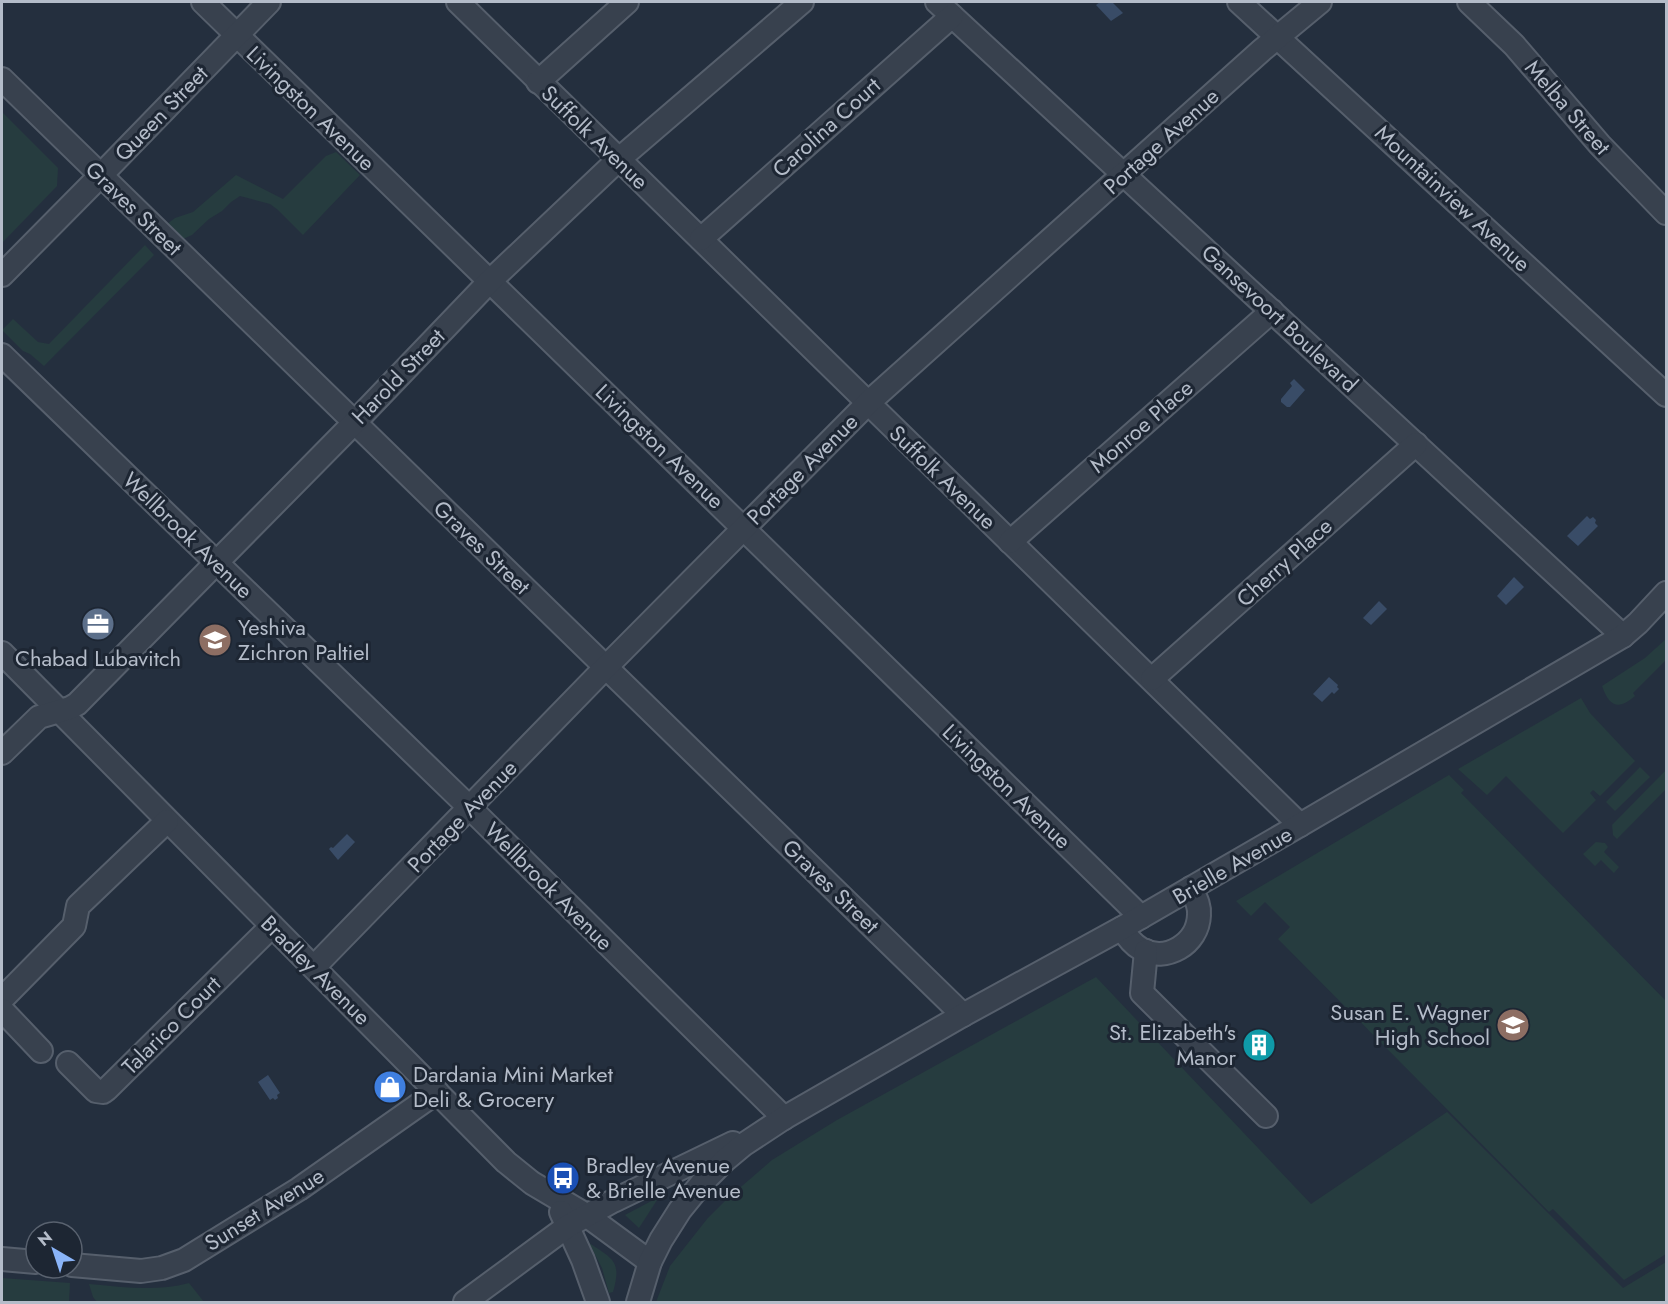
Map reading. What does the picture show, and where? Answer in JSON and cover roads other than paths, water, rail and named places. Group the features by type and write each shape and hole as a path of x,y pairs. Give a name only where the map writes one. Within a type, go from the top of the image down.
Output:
{"street":[{"name":"Livingston Avenue","path":"203,2 744,528 1131,923 1133,944 1146,951"},
{"name":"Queen Street","path":"2,275 269,2"},
{"name":"Suffolk Avenue","path":"458,2 1300,825"},
{"path":"538,82 627,2"},
{"name":"Harold Street","path":"2,753 39,717 77,704 354,423 489,282 618,160 802,2"},
{"name":"Mountainview Avenue","path":"1239,2 1666,395"},
{"name":"Portage Avenue","path":"314,967 606,667 868,403 1277,37 1320,2"},
{"name":"Melba Street","path":"1469,2 1514,45 1600,145 1666,213"},
{"name":"Gansevoort Boulevard","path":"945,9 1623,636"},
{"name":"Carolina Court","path":"701,239 945,9"},
{"name":"Graves Street","path":"2,79 963,1014"},
{"name":"Monroe Place","path":"1010,542 1272,311"},
{"name":"Wellbrook Avenue","path":"2,356 470,808 784,1118"},
{"name":"Cherry Place","path":"1152,680 1416,444"},
{"name":"Brielle Avenue","path":"638,1302 650,1262 680,1210 702,1183 743,1145 784,1118 963,1014 1131,923 1623,636 1666,592"},
{"name":"Bradley Avenue","path":"2,653 506,1162 532,1183 555,1197 577,1221"},
{"path":"2,999 74,926 78,906 167,821"},
{"path":"1191,888 1198,904 1197,926 1185,945 1175,950 1154,954 1146,951 1142,993 1266,1116"},
{"name":"Talarico Court","path":"68,1063 96,1091 103,1092 272,926"},
{"path":"2,1010 41,1051"},
{"name":"Sunset Avenue","path":"84,1266 141,1271 162,1268 184,1260 299,1189 437,1092"},
{"name":"Brielle Avenue","path":"465,1302 577,1221 784,1118"},
{"path":"577,1221 650,1262"},
{"path":"577,1221 583,1260 598,1302"},
{"path":"2,1259 24,1261"}],"water":[{"path":"1100,2 1112,2 1123,13 1111,21 1096,5"},
{"path":"1294,379 1305,390 1290,407 1287,407 1281,399 1292,386 1290,383"},
{"path":"1587,516 1590,519 1593,517 1598,526 1578,546 1567,536"},
{"path":"1514,577 1524,587 1506,605 1497,596"},
{"path":"1379,601 1387,609 1371,625 1363,618"},
{"path":"1329,677 1339,689 1334,694 1332,692 1322,702 1313,694"},
{"path":"347,834 355,842 338,860 329,849"},
{"path":"268,1075 280,1093 275,1100 273,1098 270,1100 258,1082"}],"place":[{"name":"Chabad Lubavitch","path":"98,624"},
{"name":"Yeshiva Zichron Paltiel","path":"215,640"},
{"name":"Susan E. Wagner High School","path":"1513,1025"},
{"name":"St. Elizabeth's Manor","path":"1259,1045"},
{"name":"Dardania Mini Market Deli & Grocery","path":"390,1087"},
{"name":"Bradley Avenue & Brielle Avenue","path":"563,1178"}]}
